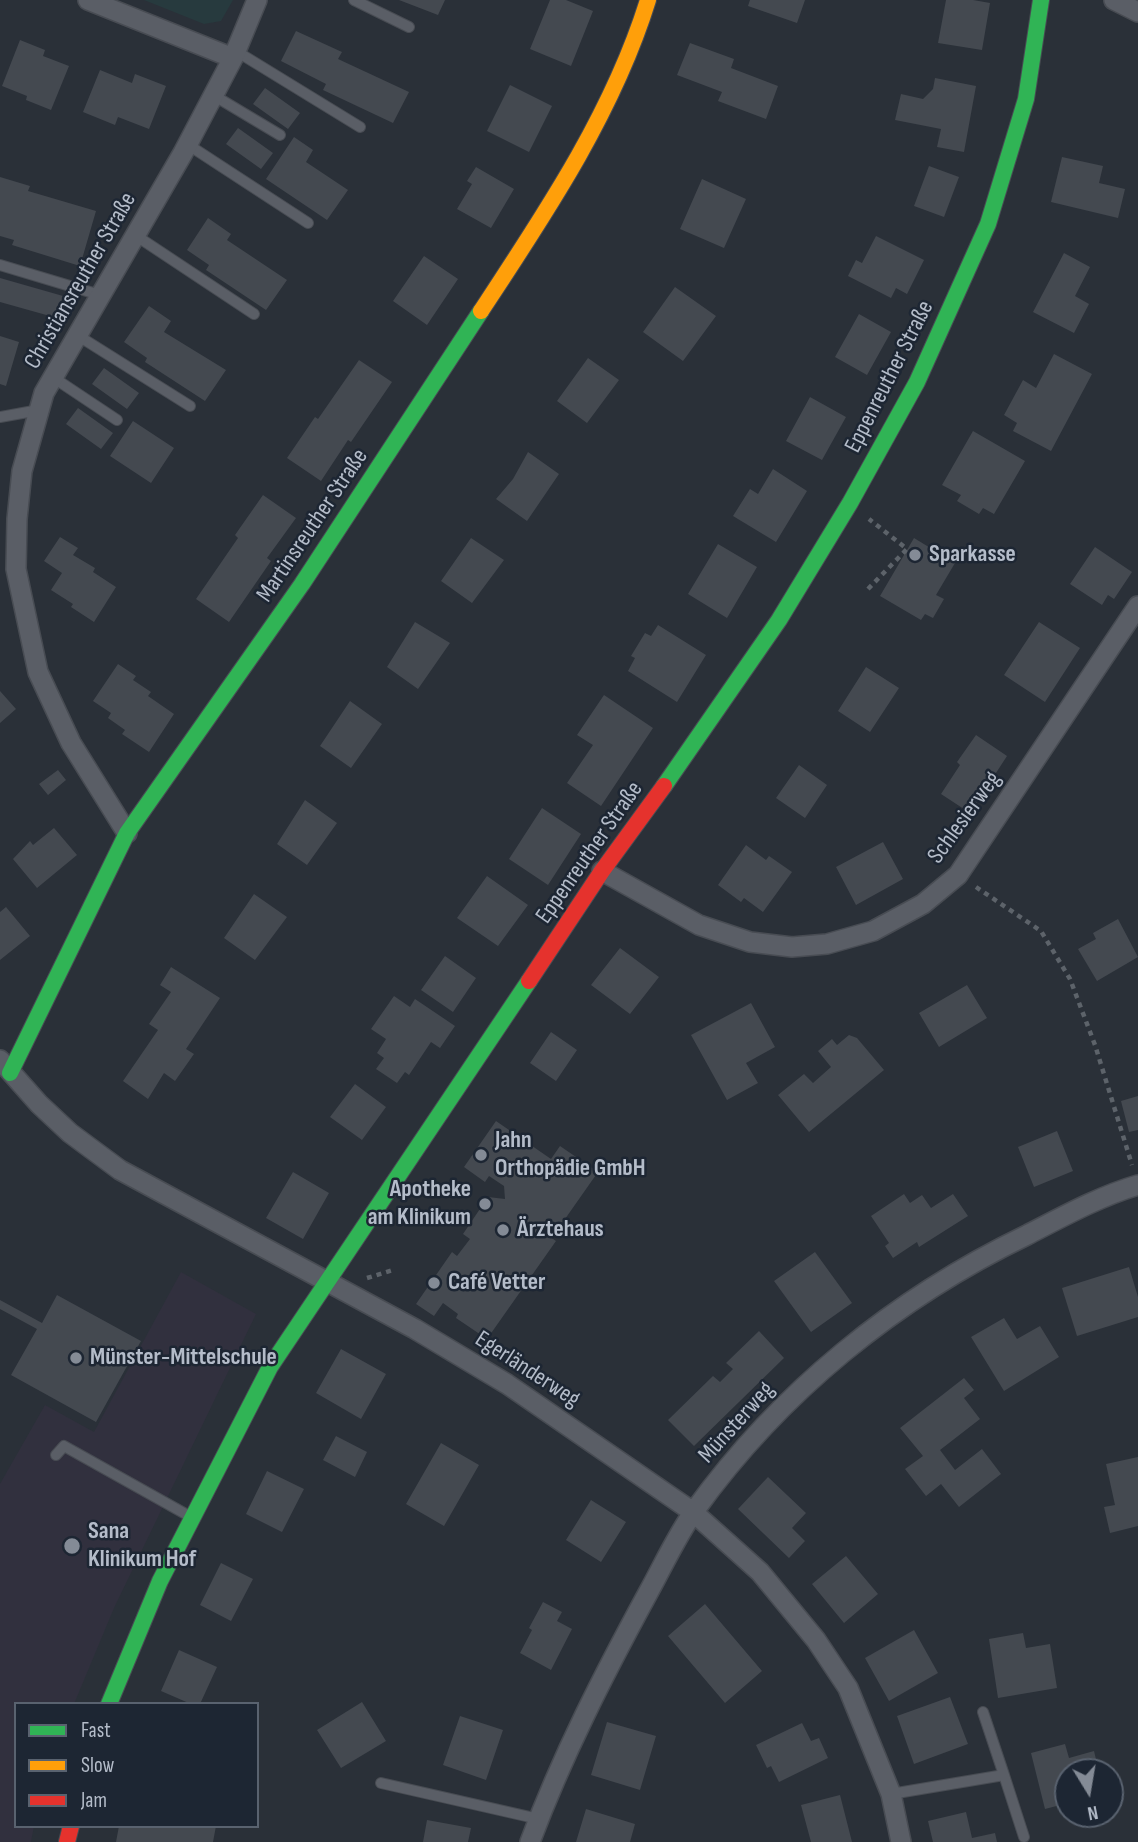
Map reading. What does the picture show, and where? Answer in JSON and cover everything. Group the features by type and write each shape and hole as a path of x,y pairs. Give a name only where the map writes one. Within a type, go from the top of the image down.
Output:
{"main road":[{"name":"Martinsreuther Straße","path":"5,1067 127,833 303,584 545,214 596,122 637,35 648,0"},
{"name":"Eppenreuther Straße","path":"110,1702 160,1581 270,1367 602,872 680,765 779,620 850,503 916,382 988,224 1026,99 1041,0"}],"street":[{"path":"88,0 234,55"},
{"name":"Christiansreuther Straße","path":"127,833 71,743 38,672 16,569 22,471 44,393 187,144 234,55 257,0"},
{"path":"1115,0 1138,12"},
{"name":"Schlesierweg","path":"602,872 699,925 750,942 792,947 827,944 873,931 923,904 958,875 1138,606"},
{"name":"Egerländerweg","path":"5,1067 70,1133 121,1170 415,1329 507,1384 693,1512 760,1572 816,1640 848,1688 891,1794 901,1842"},
{"name":"Münsterweg","path":"530,1842 555,1777 616,1652 693,1512 767,1421 868,1332 925,1291 995,1250 1137,1189"}],"lane":[{"path":"354,0 409,27"},
{"path":"234,55 360,127"},
{"path":"213,95 280,135"},
{"path":"187,144 308,223"},
{"path":"135,235 254,314"},
{"path":"0,265 100,295"},
{"path":"77,335 190,406"},
{"path":"54,378 117,420"},
{"path":"0,417 39,410"},
{"path":"57,1455 64,1446 193,1518"},
{"path":"983,1712 1024,1838"},
{"path":"891,1794 1004,1775"},
{"path":"381,1783 538,1819"}],"path":[{"path":"850,503 907,550 868,589"},
{"path":"958,875 1041,931 1070,979 1095,1045 1132,1162 1137,1189"}],"shaded area":[{"name":"Sana Klinikum Hof","path":"181,1272 256,1314 114,1608 75,1702 14,1702 14,1828 34,1828 31,1842 0,1842 0,1484 45,1405 94,1432"}],"green space":[{"path":"144,0 233,0 221,21 204,24"}],"building":[{"path":"399,0 445,0 438,15"},
{"path":"550,0 566,0 593,11 571,66 530,49"},
{"path":"750,0 805,0 797,23 748,6"},
{"path":"946,0 990,3 982,50 938,43"},
{"path":"296,31 342,52 338,59 409,92 393,123 323,90 326,84 281,61"},
{"path":"20,40 45,50 43,56 69,66 51,110 2,86"},
{"path":"690,43 734,59 731,68 778,86 766,119 718,101 722,92 677,75"},
{"path":"100,70 132,83 135,74 166,86 149,129 118,117 115,125 83,112"},
{"path":"935,78 976,86 964,152 937,147 941,129 895,120 901,94 923,99 933,89"},
{"path":"510,85 552,106 529,152 487,131"},
{"path":"265,88 300,113 288,129 253,104"},
{"path":"238,128 273,153 261,169 226,144"},
{"path":"294,137 313,150 306,162 348,190 327,220 266,179"},
{"path":"1062,157 1103,166 1099,183 1125,189 1118,218 1051,202"},
{"path":"929,166 959,177 944,217 914,206"},
{"path":"476,167 514,189 491,228 457,209 472,184 467,181"},
{"path":"0,177 30,186 28,191 96,211 80,266 12,245 14,240 0,236"},
{"path":"702,179 746,199 724,248 680,229"},
{"path":"208,218 231,234 227,240 287,280 266,310 206,270 209,265 187,250"},
{"path":"876,236 924,260 907,294 896,288 891,298 848,276 856,260 862,263"},
{"path":"1064,253 1090,267 1075,296 1089,304 1074,333 1033,312"},
{"path":"424,256 458,279 427,325 393,301"},
{"path":"0,278 63,296 57,318 0,302"},
{"path":"675,287 716,316 683,361 643,332"},
{"path":"149,306 171,321 164,332 226,370 205,401 145,362 147,358 124,342"},
{"path":"859,314 891,332 867,375 835,357"},
{"path":"0,336 19,342 6,386 0,384"},
{"path":"1054,354 1092,374 1051,451 1013,431 1017,423 1004,415 1023,380 1036,388"},
{"path":"588,358 619,380 587,423 557,401"},
{"path":"359,360 392,382 321,481 287,458"},
{"path":"104,368 139,393 127,409 92,384"},
{"path":"810,397 846,417 822,460 786,441"},
{"path":"78,408 113,433 101,449 66,424"},
{"path":"133,421 174,448 151,483 110,456"},
{"path":"973,431 1025,461 994,514 983,508 979,514 957,501 961,495 942,485"},
{"path":"528,452 559,474 527,521 496,499 513,479"},
{"path":"773,469 807,491 776,542 733,516 750,489 758,494"},
{"path":"263,495 296,518 267,558 271,561 229,622 196,599 238,538 235,535"},
{"path":"60,537 78,548 73,555 95,568 93,572 116,587 94,622 51,590 62,573 44,561"},
{"path":"471,538 504,560 472,603 441,581"},
{"path":"914,538 955,563 936,595 944,599 933,618 925,614 921,620 880,596"},
{"path":"718,544 757,567 727,618 688,594"},
{"path":"1095,547 1132,572 1114,599 1108,595 1102,605 1070,584"},
{"path":"415,622 450,643 418,689 387,667"},
{"path":"1039,622 1080,648 1045,702 1004,675"},
{"path":"658,625 706,655 677,702 628,671 635,658 631,656 645,633 651,636"},
{"path":"118,664 136,676 133,680 151,692 148,696 174,714 149,752 122,734 125,730 108,718 111,713 93,701"},
{"path":"866,667 899,688 870,732 838,711"},
{"path":"0,691 16,709 0,723"},
{"path":"604,695 653,728 601,806 567,783 593,745 577,735"},
{"path":"350,701 382,724 351,768 320,746"},
{"path":"976,735 1007,756 970,813 941,794 960,765 957,762"},
{"path":"799,765 827,785 805,818 776,798"},
{"path":"58,770 66,780 48,795 39,784"},
{"path":"305,800 337,823 307,865 277,844"},
{"path":"542,808 581,834 548,885 509,859"},
{"path":"54,828 77,855 37,888 13,859 30,841 33,845"},
{"path":"883,842 903,879 856,905 836,867"},
{"path":"746,845 766,860 769,856 792,872 763,912 744,898 741,902 718,885"},
{"path":"487,876 528,905 498,946 457,918"},
{"path":"254,894 287,917 255,960 224,938"},
{"path":"6,907 30,936 0,960 0,912"},
{"path":"1118,919 1138,957 1097,981 1078,949 1096,939 1093,933"},
{"path":"620,948 659,977 630,1014 591,985"},
{"path":"445,956 476,978 453,1012 421,990"},
{"path":"171,967 220,998 186,1049 194,1054 175,1081 164,1073 148,1099 123,1081 158,1030 149,1024 171,992 160,985"},
{"path":"967,985 987,1018 939,1047 919,1013"},
{"path":"394,996 410,1007 415,999 455,1026 440,1048 431,1042 409,1075 405,1072 397,1083 376,1069 384,1058 377,1053 386,1039 371,1029"},
{"path":"751,1003 775,1047 746,1063 758,1083 727,1100 691,1035"},
{"path":"551,1032 577,1050 556,1081 530,1063"},
{"path":"849,1035 857,1038 884,1070 809,1132 778,1095 804,1074 813,1083 831,1067 818,1051 832,1039 837,1045"},
{"path":"355,1084 386,1107 362,1140 330,1117"},
{"path":"1138,1096 1138,1130 1129,1132 1121,1101"},
{"name":"Ärztehaus","path":"496,1121 551,1159 560,1146 598,1172 558,1229 547,1221 540,1230 556,1241 487,1339 456,1318 458,1314 443,1303 434,1316 416,1304 452,1252 457,1256 470,1239 463,1234 488,1197 505,1199 504,1186 489,1176 485,1182 464,1167"},
{"path":"1057,1131 1073,1171 1034,1187 1018,1147"},
{"path":"293,1172 329,1193 303,1239 266,1218"},
{"path":"904,1194 910,1203 922,1195 931,1208 953,1194 968,1216 919,1247 917,1242 893,1258 885,1246 889,1243 871,1216"},
{"path":"815,1252 852,1303 811,1332 774,1281"},
{"path":"1129,1267 1138,1297 1138,1317 1077,1336 1062,1288"},
{"name":"Münster-Mittelschule","path":"57,1295 141,1341 96,1422 11,1375 37,1329 0,1309 0,1300 42,1323"},
{"path":"1004,1318 1017,1339 1040,1326 1059,1357 1004,1391 971,1337"},
{"path":"759,1331 784,1358 694,1446 668,1420 713,1376 720,1382 733,1369 726,1363"},
{"path":"341,1349 386,1374 361,1419 316,1393"},
{"path":"964,1378 974,1390 964,1398 980,1419 940,1450 955,1470 982,1449 1001,1474 959,1507 941,1484 926,1496 905,1469 923,1456 900,1428"},
{"path":"336,1436 367,1452 355,1477 323,1460"},
{"path":"441,1443 479,1465 444,1526 406,1504"},
{"path":"1138,1457 1138,1526 1110,1533 1104,1507 1115,1505 1106,1464"},
{"path":"267,1471 304,1489 282,1532 246,1514"},
{"path":"768,1477 806,1513 792,1528 805,1541 789,1558 738,1509"},
{"path":"591,1500 626,1522 601,1562 566,1540"},
{"path":"846,1556 878,1594 844,1623 812,1584"},
{"path":"221,1563 253,1579 231,1621 200,1605"},
{"path":"543,1602 562,1612 557,1621 572,1629 551,1670 520,1653"},
{"path":"705,1604 762,1671 725,1703 668,1636"},
{"path":"914,1630 938,1673 889,1701 865,1658"},
{"path":"1023,1633 1026,1648 1050,1644 1057,1688 998,1698 989,1639"},
{"path":"179,1650 217,1667 201,1702 186,1702 161,1691"},
{"path":"950,1697 968,1744 914,1764 897,1716"},
{"path":"362,1702 386,1741 341,1768 317,1730"},
{"path":"460,1716 503,1730 486,1780 443,1765"},
{"path":"607,1722 656,1736 640,1790 591,1775"},
{"path":"802,1723 811,1741 819,1738 828,1758 779,1782 771,1766 767,1768 756,1745"},
{"path":"1065,1744 1069,1758 1054,1758 1054,1807 1045,1809 1031,1753"},
{"path":"1094,1751 1096,1758 1069,1758"},
{"path":"840,1795 852,1842 811,1842 801,1805"},
{"path":"586,1809 635,1824 630,1842 576,1842"},
{"path":"966,1812 972,1838 995,1833 997,1842 933,1842 928,1821"},
{"path":"427,1820 471,1828 468,1842 423,1842"},
{"path":"119,1828 216,1828 213,1842 116,1842"}],"traffic: fast":[{"path":"664,786 779,620 850,503 917,382 988,224 1026,99 1041,0"},
{"path":"10,1073 127,833 302,584 481,311"},
{"path":"110,1702 160,1581 270,1367 529,981"}],"traffic: slow":[{"path":"481,311 553,200 597,122 616,83 648,0"}],"traffic: jam":[{"path":"529,981 602,871 664,786"},
{"path":"67,1842 70,1828"}],"place":[{"name":"Sparkasse","path":"915,555"},
{"name":"Jahn Orthopädie GmbH","path":"481,1155"},
{"name":"Apotheke am Klinikum","path":"485,1204"},
{"name":"Ärztehaus","path":"503,1230"},
{"name":"Café Vetter","path":"434,1283"},
{"name":"Münster-Mittelschule","path":"76,1358"},
{"name":"Sana Klinikum Hof","path":"72,1546"}]}
